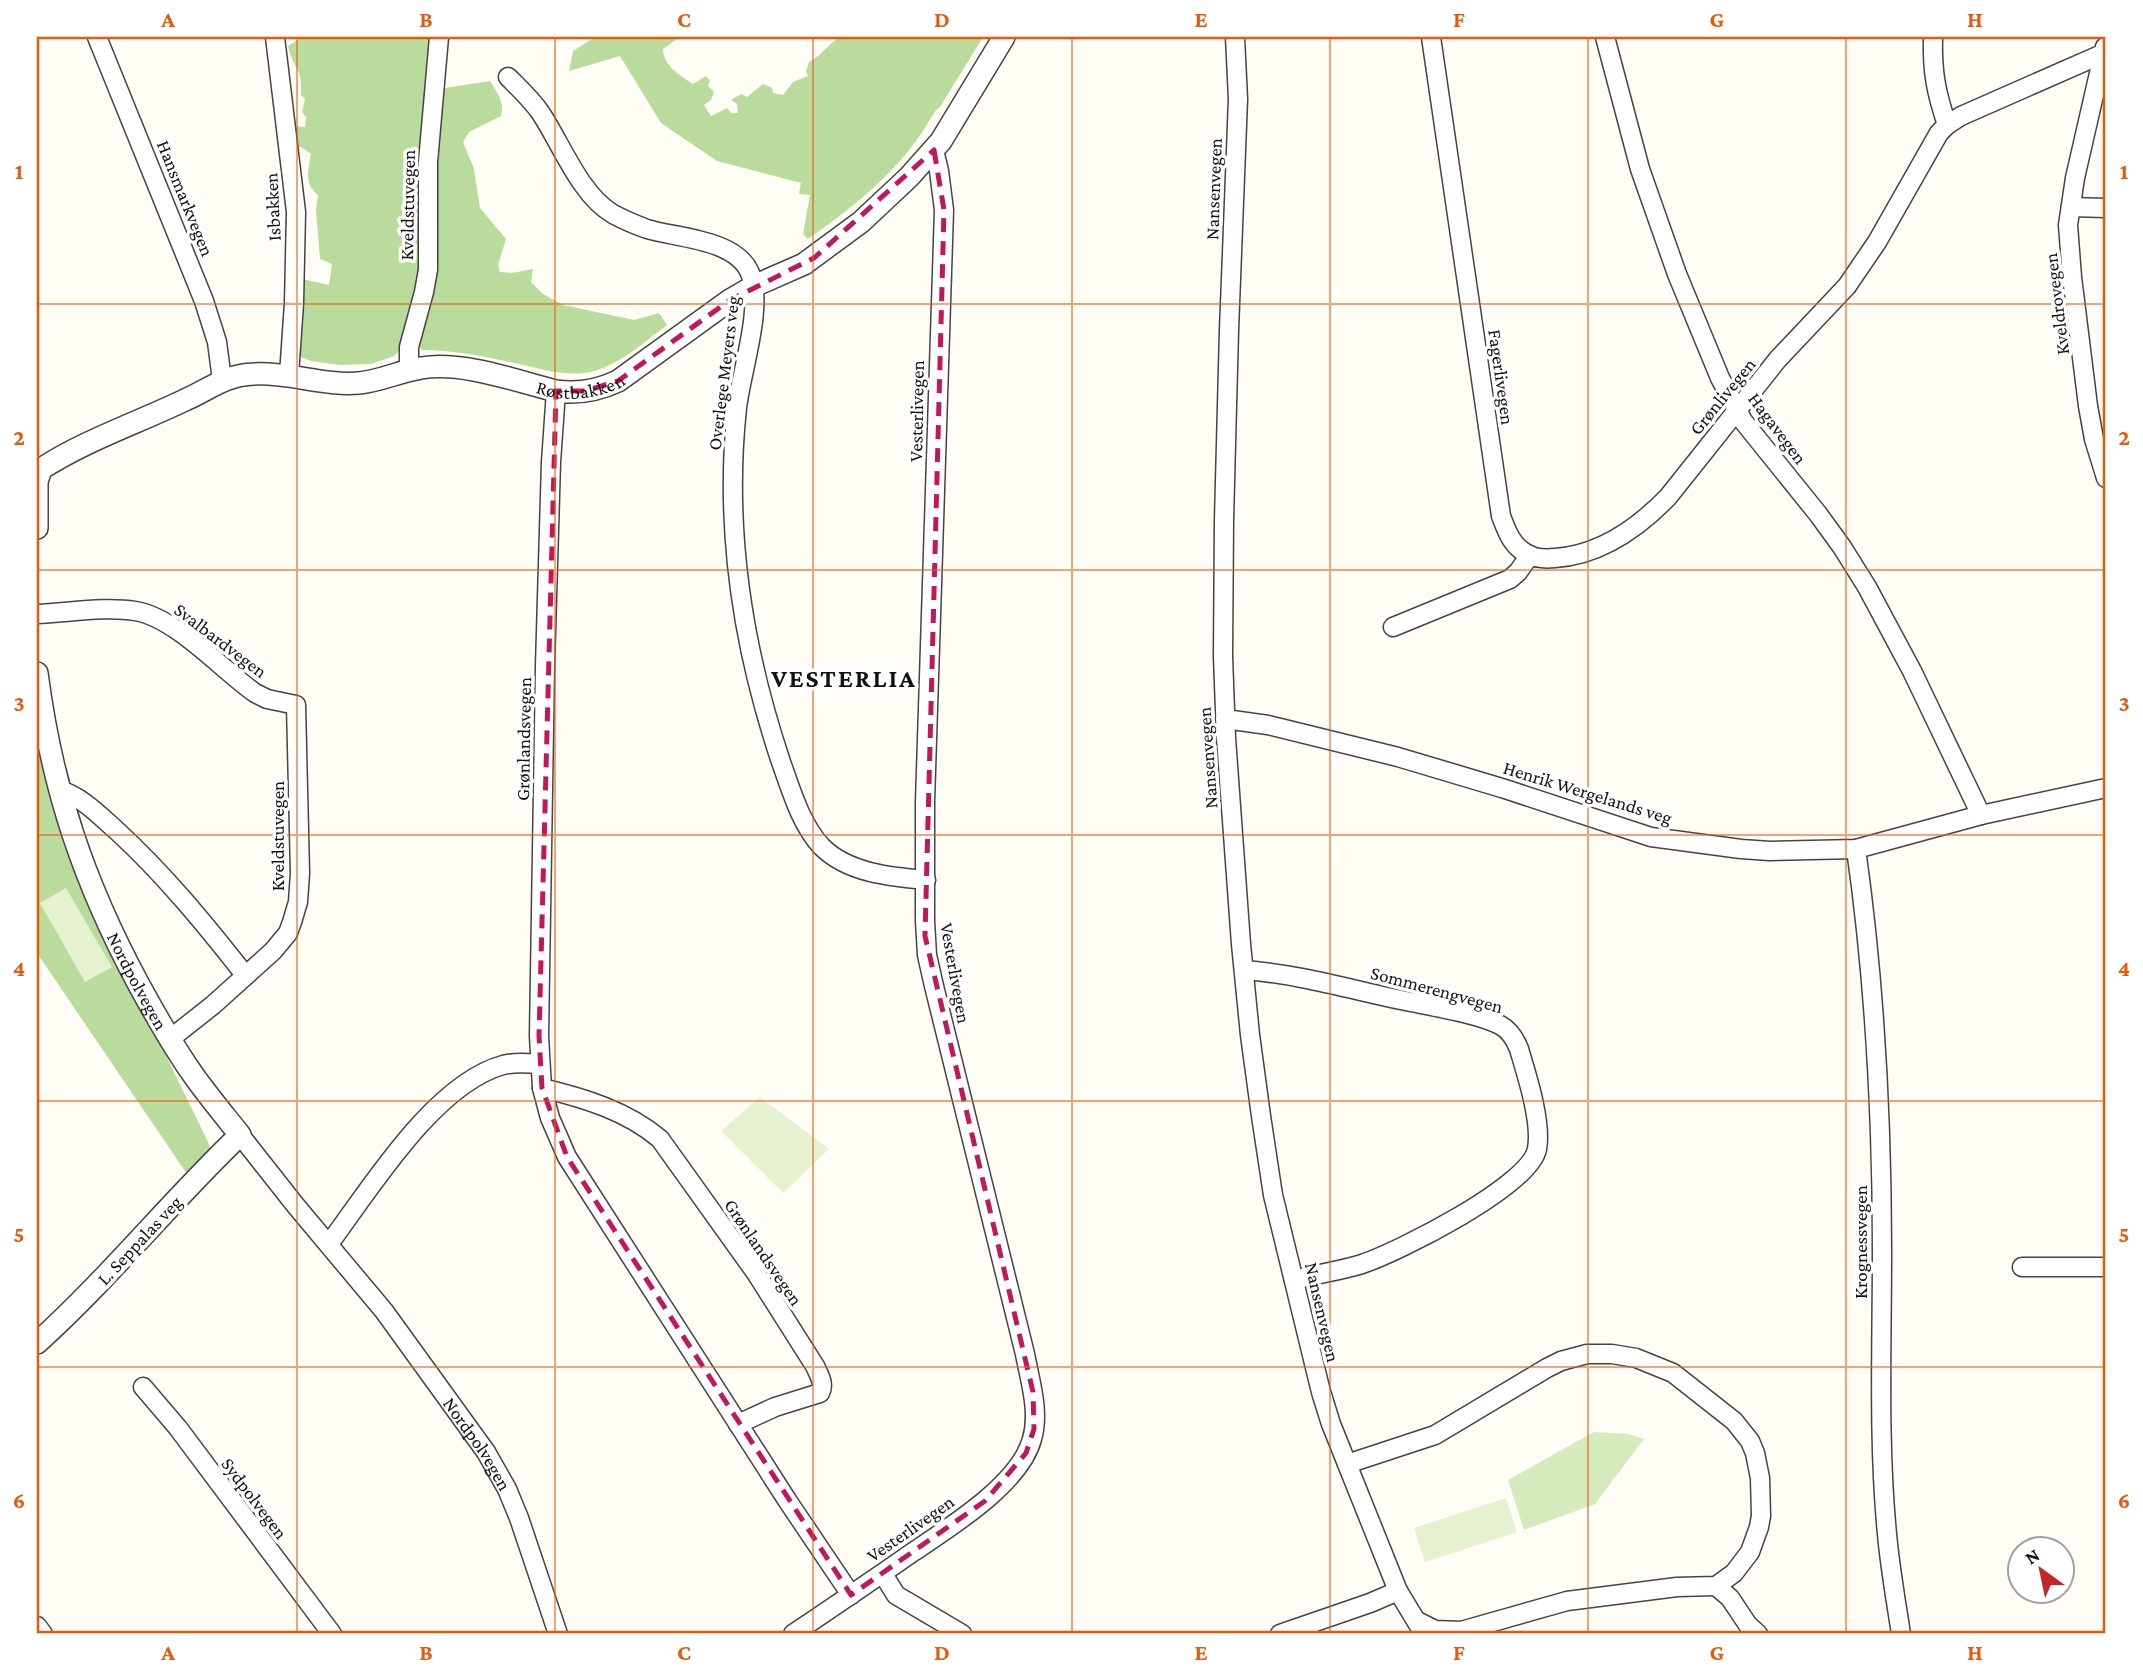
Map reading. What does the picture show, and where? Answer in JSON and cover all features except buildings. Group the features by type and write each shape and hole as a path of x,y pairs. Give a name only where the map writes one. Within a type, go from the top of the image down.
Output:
{"street":[{"name":"Hansmarkvegen","path":"97,37 204,301 217,342 222,380"},
{"name":"Isbakken","path":"275,37 296,212 289,375"},
{"name":"Kveldstuvegen","path":"409,371 409,346 425,292 428,270 428,162 439,37"},
{"name":"Røstbakken","path":"39,465 188,399 222,380 252,374 289,375 359,383 390,378 422,368 464,369 556,391 585,391 608,386 754,286 804,264 840,239 909,177 934,150 951,127 1004,37"},
{"name":"Nansenvegen","path":"1235,37 1238,99 1228,330 1224,520 1225,719 1252,1048 1273,1195 1321,1392 1398,1591 1420,1628 1461,1631 1567,1601 1677,1587 1716,1586"},
{"name":"Fagerlivegen","path":"1431,37 1501,516 1510,537 1524,553 1530,555"},
{"name":"Hagavegen","path":"1605,37 1628,128 1649,196 1677,274 1737,412 1818,514 1867,587 1912,671 1981,815"},
{"path":"1933,37 1933,76 1947,125"},
{"name":"Grønlivegen","path":"1530,555 1546,559 1581,554 1607,544 1650,516 1778,359 1857,273 1877,243 1931,146 1947,125 2105,51"},
{"name":"Kveldrovegen","path":"2105,51 2075,178 2068,225 2088,406 2097,451 2106,478"},
{"name":"Overlege Meyers veg","path":"508,77 540,112 585,186 603,207 634,224 705,242 733,254 744,262 750,271 754,286 753,319 737,408 733,477 738,572 748,645 758,686 799,808 810,832 821,846 842,862 857,867 887,875 926,880"},
{"name":"Vesterlivegen","path":"793,1634 985,1501 1015,1470 1032,1440 1034,1429 1033,1392 1025,1354 927,955 925,802 944,209 934,150"},
{"path":"2071,207 2106,208"},
{"name":"Grønlandsvegen","path":"556,391 551,462 545,666 540,937 542,1088 550,1118 567,1157 851,1595"},
{"path":"37,527 39,465"},
{"path":"1394,627 1510,579 1530,555"},
{"name":"Svalbardvegen","path":"37,614 118,610 149,614 167,623 255,693 267,699 296,705"},
{"name":"Nordpolvegen","path":"37,673 46,737 75,842 102,911 130,968 193,1075 296,1206 384,1311 491,1460 519,1518 558,1634"},
{"name":"Kveldstuvegen","path":"170,1039 213,1005 273,951 288,933 298,902 300,873 296,705"},
{"name":"Henrik Wergelands veg","path":"1225,719 1280,727 1398,757 1651,837 1704,846 1760,850 1856,849 1981,815 2106,788"},
{"path":"59,790 88,806 131,844 173,886 245,975"},
{"name":"Krognessvegen","path":"1856,849 1873,992 1881,1136 1880,1374 1884,1497 1889,1558 1901,1634"},
{"name":"Sommerengvegen","path":"1244,970 1321,981 1489,1020 1502,1026 1514,1037 1519,1049 1538,1129 1533,1159 1506,1187 1395,1250 1362,1264 1294,1280"},
{"path":"329,1244 364,1194 416,1129 444,1100 486,1071 512,1063 540,1065"},
{"name":"Grønlandsvegen","path":"542,1088 599,1104 649,1129 660,1139 756,1273 815,1366 821,1378 820,1393 775,1407 738,1424"},
{"name":"L. Seppalas veg","path":"37,1343 62,1321 240,1135"},
{"path":"2022,1267 2106,1267"},
{"path":"1347,1464 1435,1435 1561,1361 1587,1354 1612,1354 1648,1362 1683,1380 1714,1405 1742,1430 1755,1453 1761,1490 1759,1527 1743,1563 1716,1586 1730,1598 1748,1625 1758,1634"},
{"name":"Sydpolvegen","path":"143,1387 178,1428 332,1634"},
{"path":"883,1574 896,1595 962,1634"},
{"path":"1280,1634 1398,1591"},
{"path":"37,1626 43,1634"}],"highlighted area":[{"path":"934,150 944,210 925,936 1033,1392 1034,1429 1026,1453 985,1501 851,1595 567,1157 542,1088 539,1036 556,391 585,391 618,381 730,300 814,258"}],"green space":[{"path":"302,37 436,37 424,268 405,345 394,356 371,364 340,365 311,361 301,357 297,346 302,279 329,285 332,264 320,259 316,210 318,195 311,187 308,177 311,154 301,147 295,147 294,126 305,127 306,117 302,112 305,99 301,95 299,74 288,46"},
{"path":"595,37 680,37 663,49 666,61 693,84 706,76 710,81 708,86 714,92 711,100 704,105 711,116 727,108 731,113 738,113 737,104 731,100 741,94 747,97 763,84 772,88 773,93 783,95 793,82 808,76 806,72 809,62 839,37 983,37 940,107 908,152 868,193 808,239 803,234 810,195 799,194 801,183 717,161 661,123 620,56 569,71 573,51"},
{"path":"490,81 501,102 501,116 469,132 463,142 474,169 480,208 506,239 498,265 500,272 533,269 531,282 543,294 563,305 634,320 659,313 667,325 614,363 594,371 566,373 471,354 422,350 418,345 439,89"},
{"path":"37,721 98,926 155,1033 211,1151 187,1174 37,953"},
{"path":"66,888 112,967 85,982 40,903"},
{"path":"760,1097 829,1149 783,1193 721,1131"},
{"path":"1594,1432 1628,1434 1644,1439 1595,1504 1524,1530 1508,1480"},
{"path":"1506,1498 1517,1532 1425,1562 1414,1528"}],"district":[{"name":"VESTERLIA","path":"844,678"}]}
